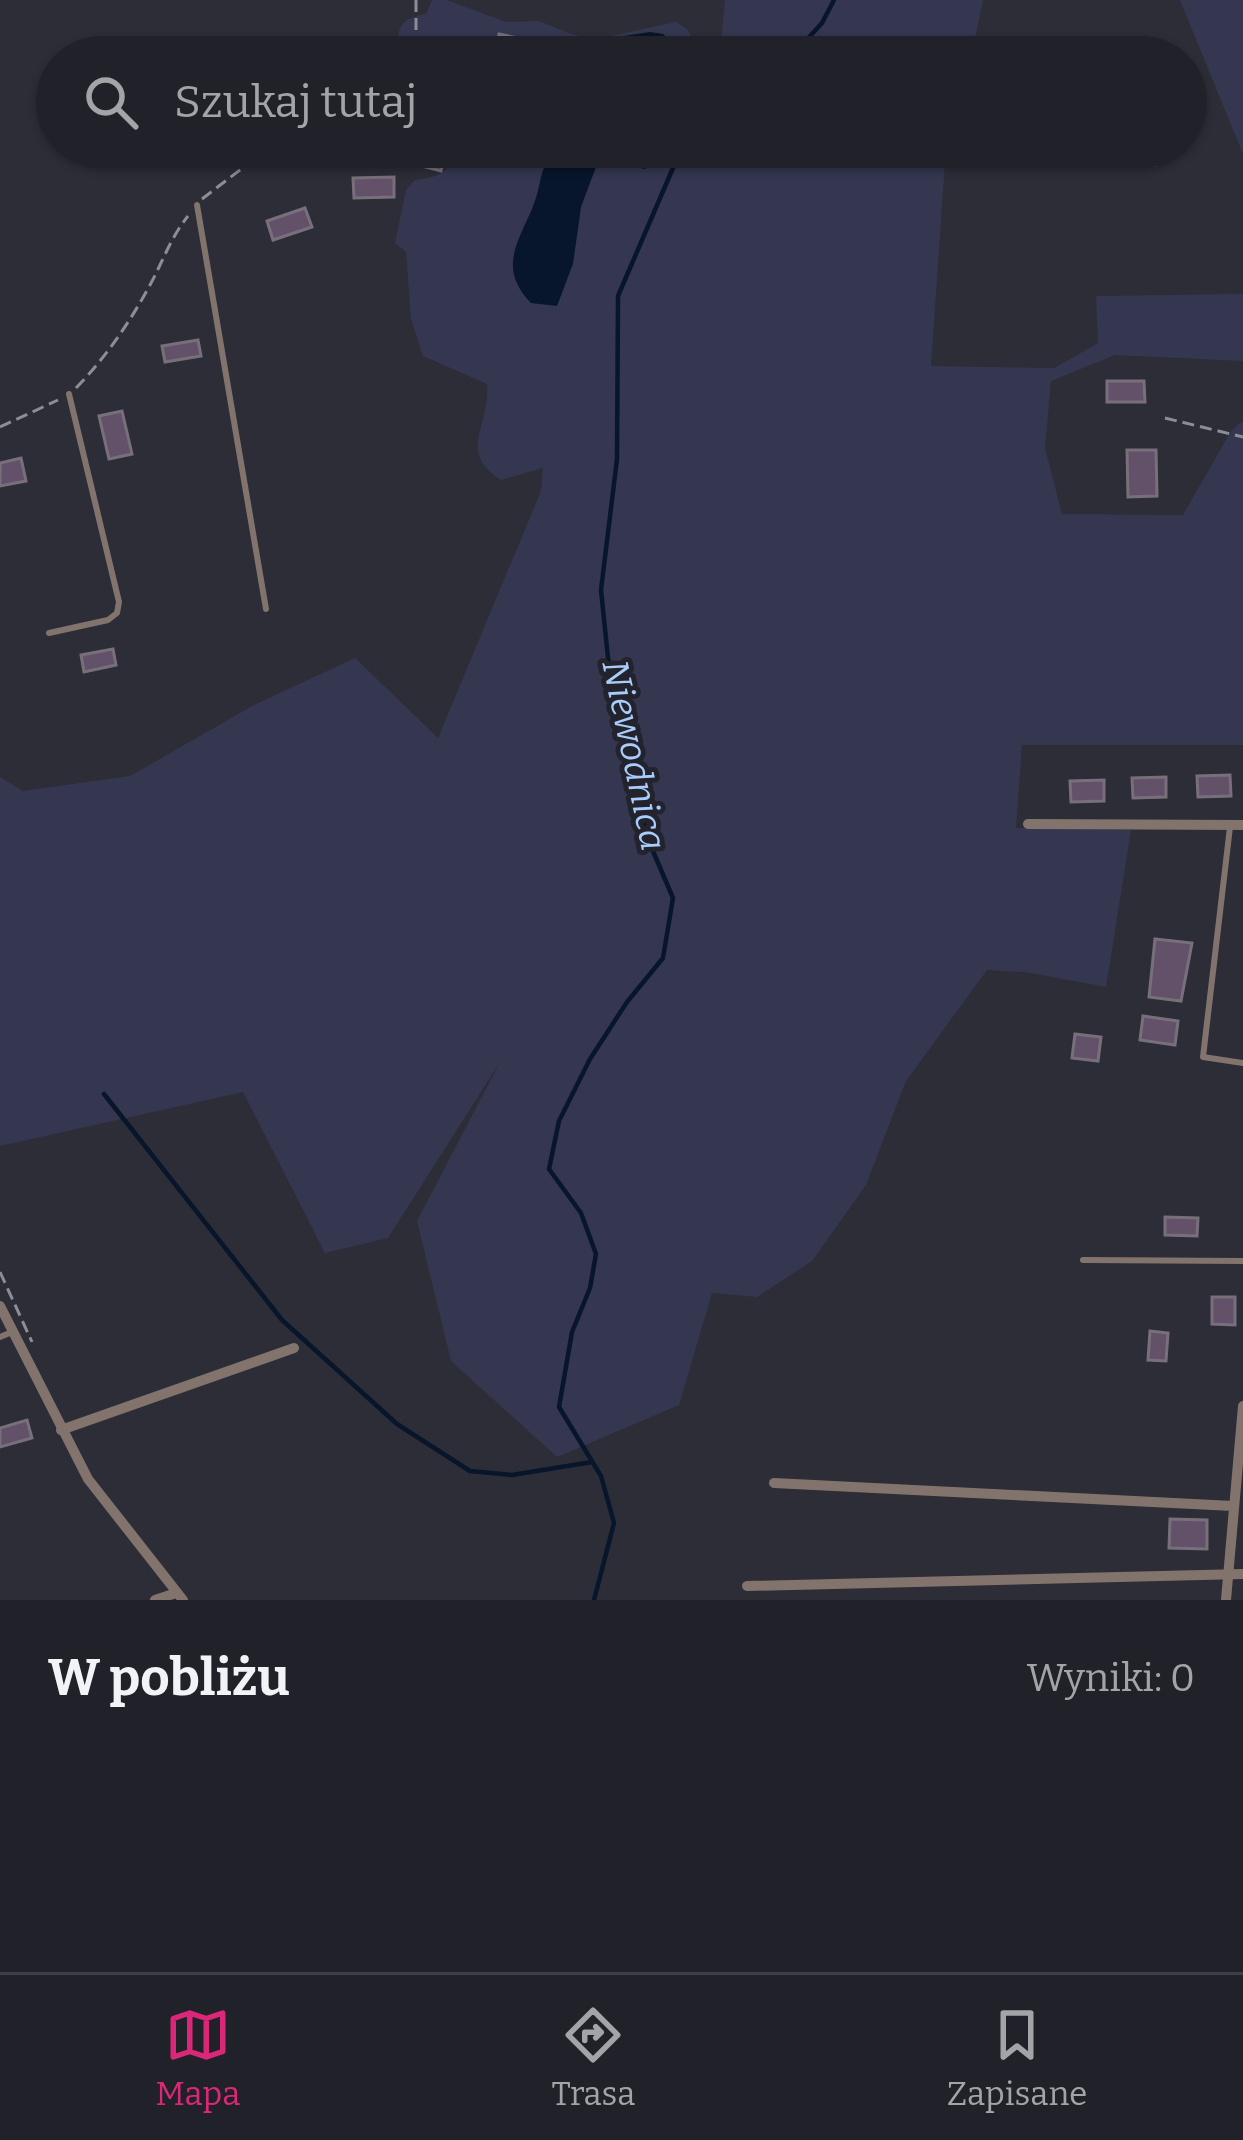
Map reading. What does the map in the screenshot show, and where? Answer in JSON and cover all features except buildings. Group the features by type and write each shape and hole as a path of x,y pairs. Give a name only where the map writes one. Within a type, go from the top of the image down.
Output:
{"street":[{"path":"1028,824 1236,825"},
{"path":"0,1306 6,1334 106,1505 179,1596 155,1600"},
{"path":"61,1430 294,1348"},
{"path":"1226,1600 1243,1406"},
{"path":"774,1483 1233,1506"},
{"path":"747,1586 1243,1574"}],"lane":[{"path":"196,206 266,609"},
{"path":"49,632 108,620 117,613 119,602 70,394"},
{"path":"1236,825 1203,1058 1243,1063"},
{"path":"1083,1260 1243,1261"}],"path":[{"path":"416,0 416,36"},
{"path":"0,427 70,394 112,347 176,231 196,206 244,168"},
{"path":"1165,418 1243,437"},
{"path":"0,1272 26,1320 35,1353"}],"shaded area":[{"path":"432,0 447,0 506,22 539,21 581,36 399,36 404,22 426,14"},
{"path":"725,0 983,0 975,36 722,36"},
{"path":"1180,0 1243,0 1243,154 1207,66 1207,36 1195,36"},
{"path":"676,22 691,36 610,36"},
{"path":"650,32 665,36 624,36"},
{"path":"447,168 945,168 931,366 1054,368 1098,343 1096,296 1243,294 1243,361 1115,355 1051,381 1045,448 1062,514 1183,515 1231,431 1243,421 1243,745 1022,745 1016,828 1131,830 1106,987 987,970 906,1081 866,1185 812,1261 757,1297 712,1293 679,1405 557,1457 451,1361 417,1221 500,1062 388,1238 325,1253 243,1092 0,1146 0,777 23,791 130,776 254,705 355,658 438,738 541,491 543,468 501,480 488,470 478,448 487,384 423,356 411,319 406,252 395,243 406,190 415,180"},
{"path":"596,168 581,207 573,264 557,306 531,303 513,268 543,170"}],"waterway":[{"name":"Niewodnica","path":"810,36 834,0"},
{"name":"Niewodnica","path":"594,1600 614,1523 601,1476 559,1407 572,1332 590,1288 596,1254 581,1213 549,1169 559,1121 590,1059 663,958 673,898 647,837 608,658 601,590 617,459 618,296 673,168"},
{"path":"104,1094 282,1320 397,1424 470,1471 512,1475 592,1462"}]}
